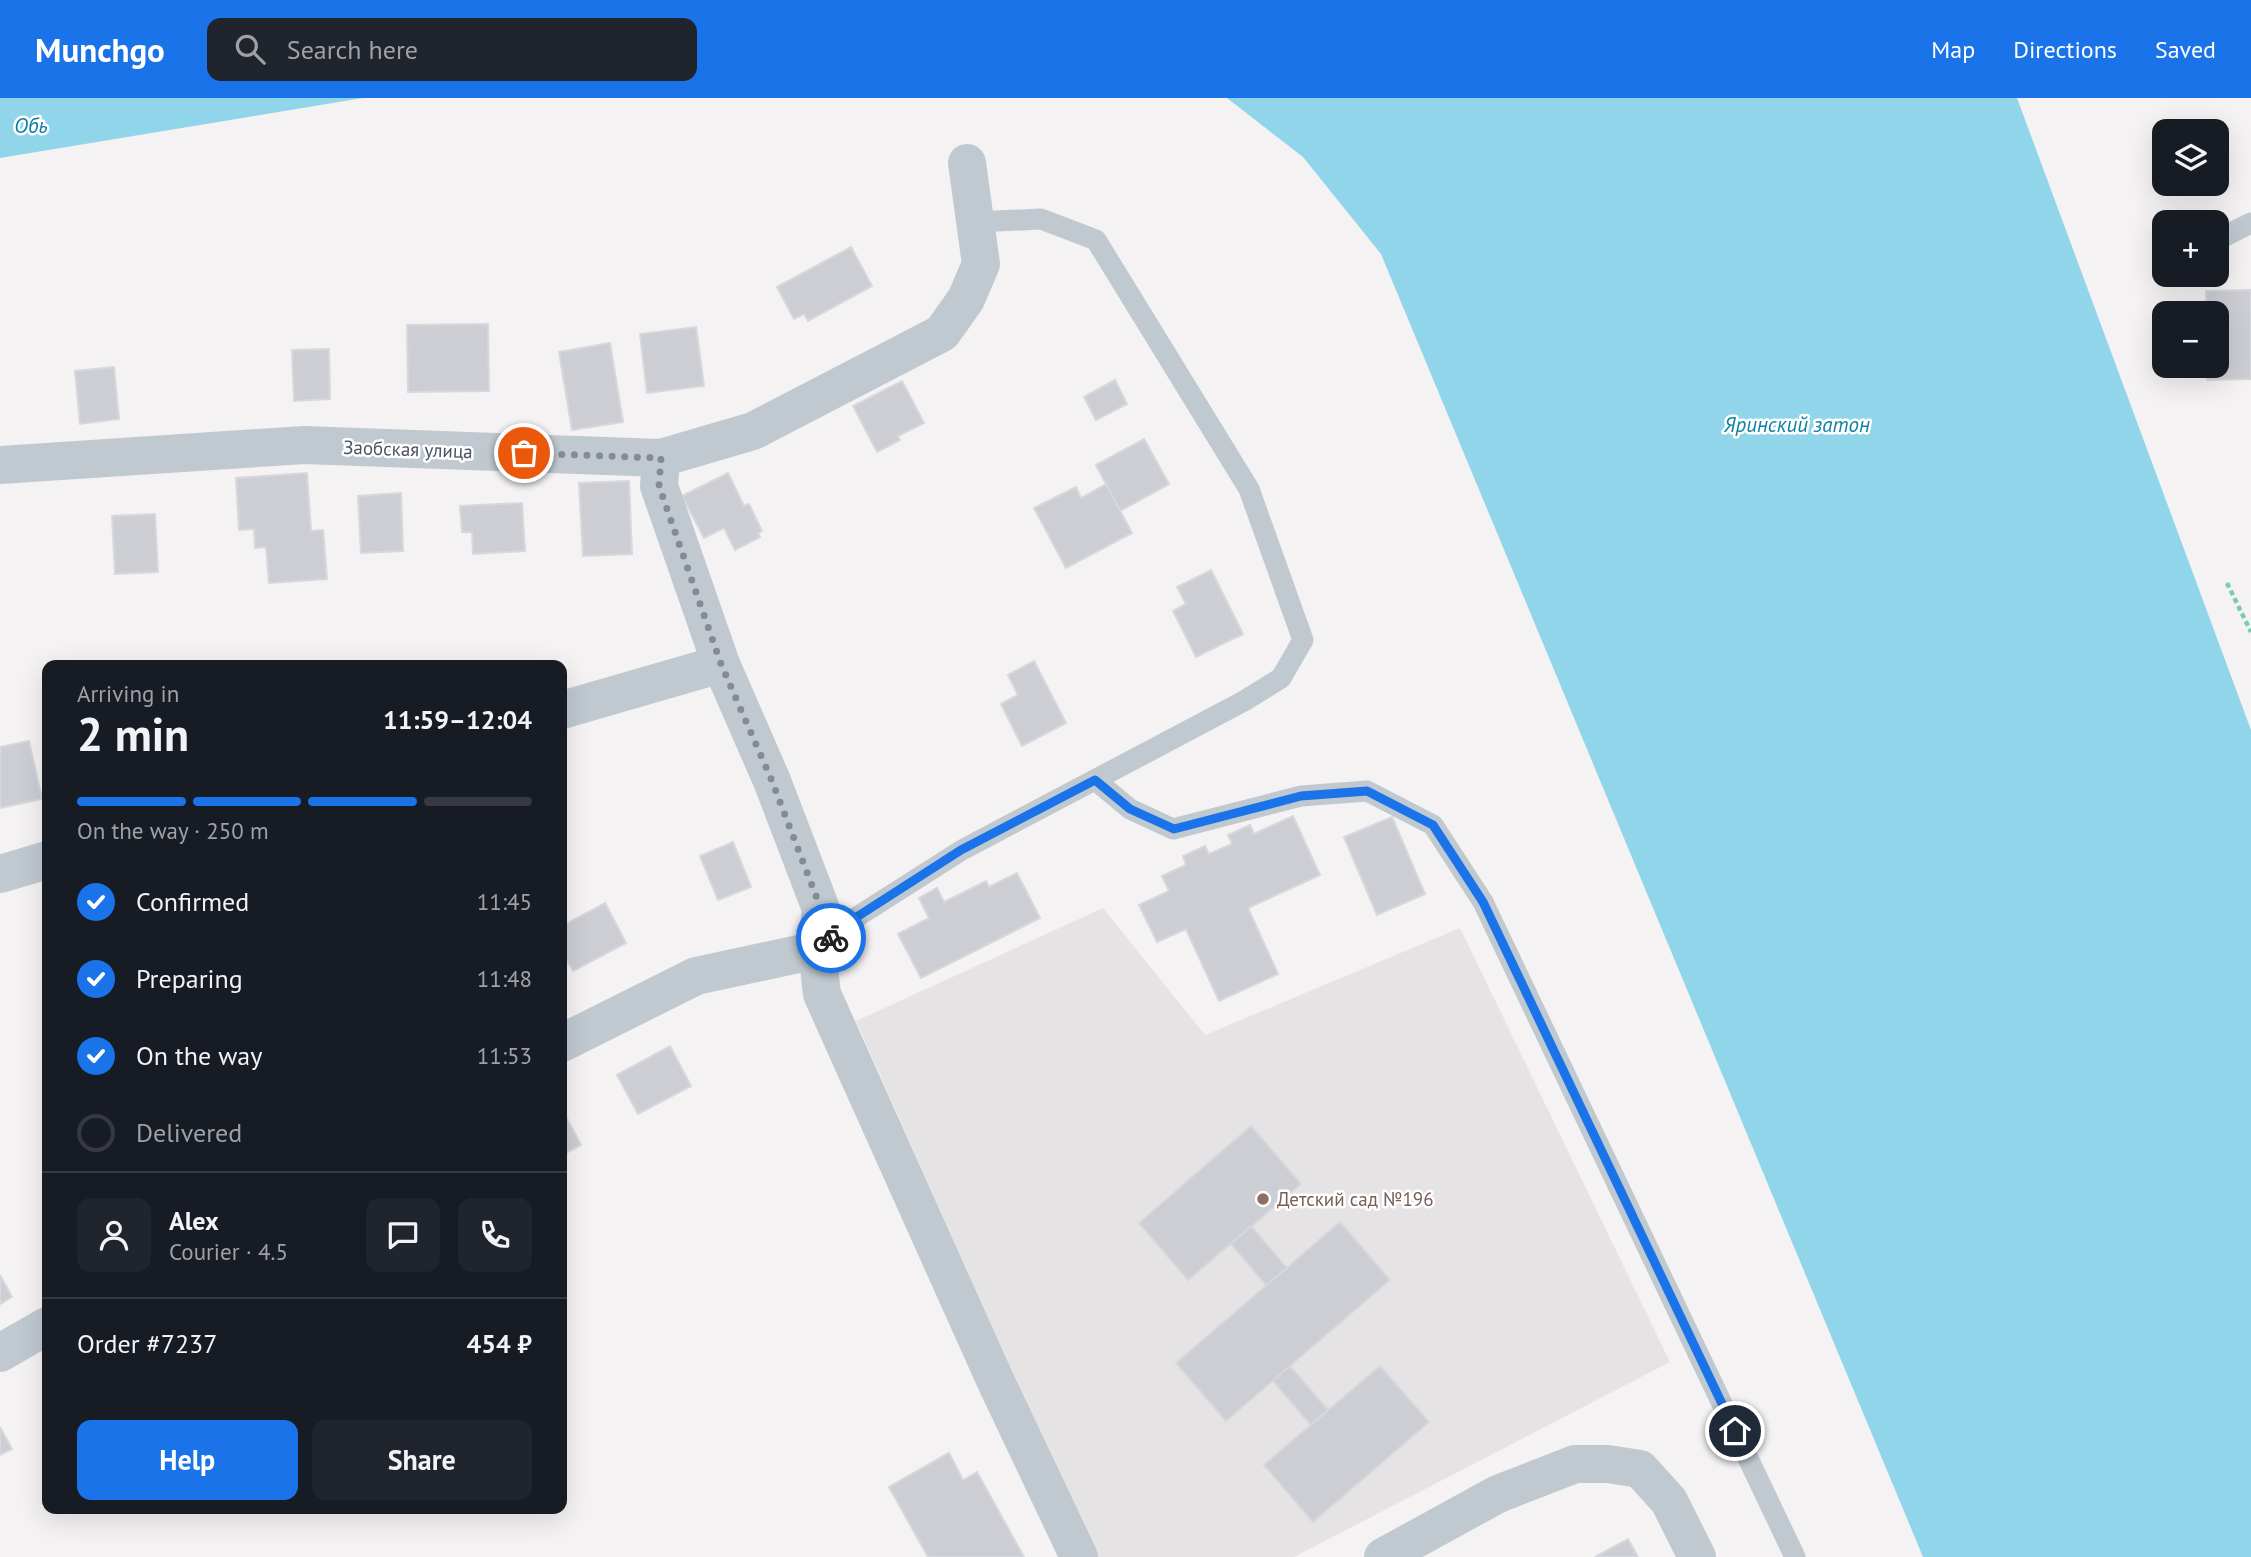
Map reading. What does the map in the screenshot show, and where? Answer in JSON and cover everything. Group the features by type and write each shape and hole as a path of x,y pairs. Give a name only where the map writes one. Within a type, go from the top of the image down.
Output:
{"street":[{"name":"Заобская улица","path":"0,465 304,445 661,458 753,431 942,333 966,299 981,264 967,163"},
{"path":"661,458 659,486 721,664 772,781 821,909 817,950 822,994 996,1382 1079,1557"},
{"path":"567,709 721,664"},
{"path":"0,874 42,861"},
{"path":"567,1040 696,976 817,950"},
{"path":"0,1353 42,1329"},
{"path":"1383,1557 1498,1494 1575,1464 1640,1469 1669,1500 1697,1557"}],"lane":[{"path":"817,950 852,920 961,850 1244,701 1281,678 1303,640 1249,489 1096,240 1041,219 975,222"},
{"path":"2229,234 2251,223"},
{"path":"1095,780 1130,809 1174,829 1301,796 1367,791 1433,825 1483,902 1794,1557"}],"path":[{"path":"2227,583 2251,632"}],"shaded area":[{"name":"Детский сад №196","path":"1103,908 1205,1035 1460,928 1670,1362 1294,1557 1094,1557 856,1021"}],"water":[{"name":"Обь","path":"0,98 363,98 0,158"},
{"name":"Яринский затон","path":"1227,98 2017,98 2251,730 2251,1557 1923,1557 1381,254 1303,157"}],"building":[{"path":"851,247 872,286 808,321 804,314 794,319 777,287"},
{"path":"2251,290 2251,379 2207,380 2229,378 2229,301 2206,301 2206,291"},
{"path":"488,324 489,391 408,392 407,325"},
{"path":"696,327 704,386 647,393 640,334"},
{"path":"610,343 623,422 572,430 559,352"},
{"path":"329,349 330,399 294,401 292,350"},
{"path":"114,367 119,419 80,424 75,371"},
{"path":"1115,380 1127,404 1096,420 1084,397"},
{"path":"902,381 924,423 898,436 900,440 877,452 853,406"},
{"path":"1144,439 1169,484 1120,511 1096,465"},
{"path":"307,473 311,531 323,530 327,579 269,583 266,547 255,548 254,529 239,530 236,478"},
{"path":"728,473 744,506 749,504 762,531 758,533 760,537 735,550 724,528 704,538 682,496"},
{"path":"629,481 632,554 583,556 579,483"},
{"path":"1106,484 1132,533 1066,568 1034,508 1076,487 1081,498"},
{"path":"401,493 403,551 361,553 358,496"},
{"path":"522,503 525,551 473,554 472,532 462,532 460,506"},
{"path":"155,514 158,572 115,574 112,516"},
{"path":"1211,570 1243,634 1196,657 1173,611 1186,604 1177,587"},
{"path":"1034,661 1066,723 1022,746 1001,704 1018,695 1008,675"},
{"path":"29,741 42,799 0,808 0,747"},
{"path":"1293,816 1320,875 1248,908 1278,974 1219,1001 1186,929 1157,942 1139,905 1169,891 1162,876 1186,865 1183,856 1205,846 1209,854 1232,844 1228,835 1250,825 1254,834"},
{"path":"1392,817 1425,894 1377,915 1344,837"},
{"path":"733,842 751,887 718,900 700,856"},
{"path":"1017,873 1040,918 921,978 898,934 929,918 919,898 937,888 944,902 986,881 989,887"},
{"path":"605,903 626,943 573,971 567,960 567,923"},
{"path":"670,1046 691,1086 638,1114 617,1075"},
{"path":"567,1118 581,1145 567,1152"},
{"path":"1251,1126 1301,1184 1188,1280 1139,1223"},
{"path":"1340,1222 1390,1280 1226,1421 1176,1363"},
{"path":"1251,1226 1287,1268 1266,1285 1231,1244"},
{"path":"0,1275 12,1297 0,1304"},
{"path":"1290,1366 1328,1410 1311,1425 1273,1381"},
{"path":"1380,1366 1429,1422 1313,1522 1264,1465"},
{"path":"0,1427 12,1449 0,1455"},
{"path":"949,1453 963,1480 977,1472 1024,1557 928,1557 889,1487"},
{"path":"1628,1539 1638,1557 1595,1557"}],"way so far":[{"path":"524,453 661,458 659,486 721,664 772,781 821,909 817,950 831,938"}],"place":[{"name":"Детский сад №196","path":"1263,1199"}],"route":[{"path":"831,938 852,920 961,850 1095,780 1130,809 1174,829 1301,796 1367,791 1433,825 1483,902 1735,1431"}]}
